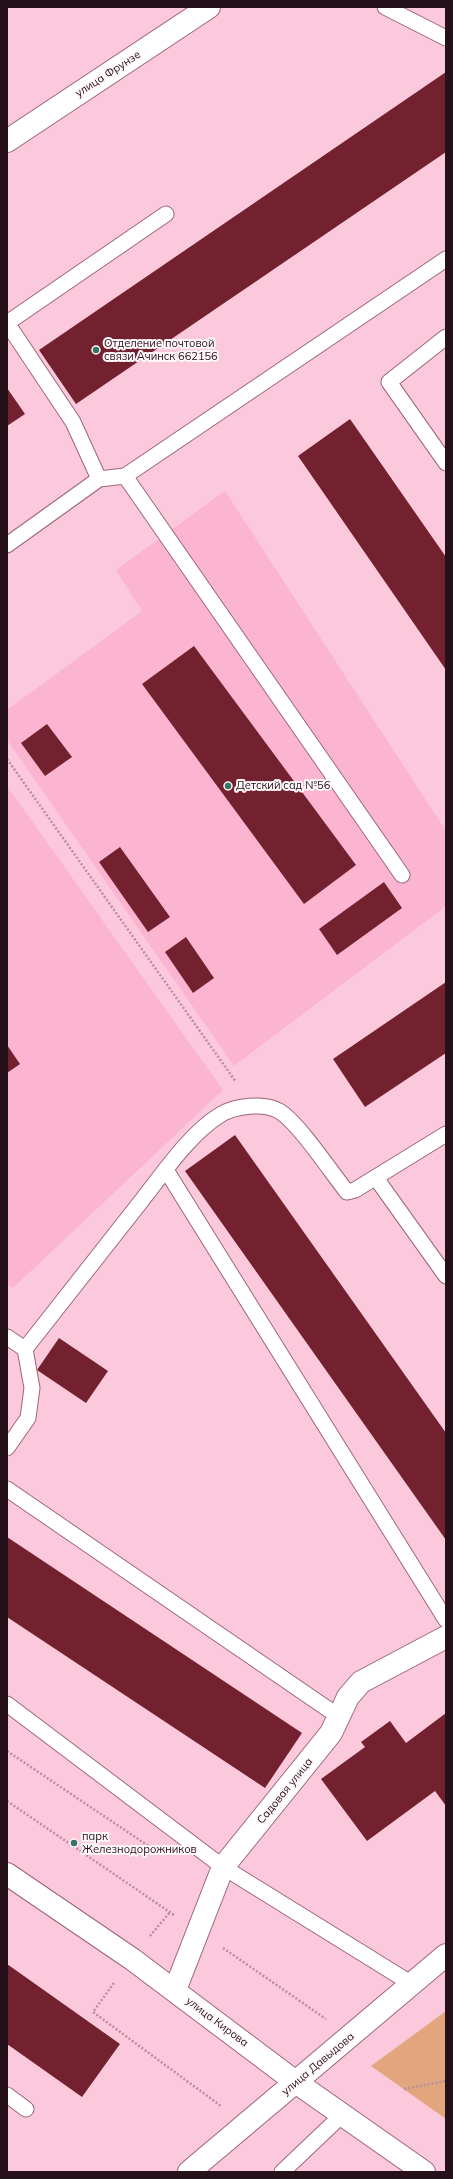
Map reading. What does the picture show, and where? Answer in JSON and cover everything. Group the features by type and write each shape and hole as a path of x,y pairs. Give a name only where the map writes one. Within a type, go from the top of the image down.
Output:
{"street":[{"name":"улица Фрунзе","path":"7,141 209,7"},
{"name":"Садовая улица","path":"175,1990 223,1867 331,1733 348,1697 361,1682 446,1637"},
{"name":"улица Кирова","path":"7,1874 132,1959 342,2115 424,2172"},
{"name":"улица Давыдова","path":"189,2172 446,1955"}],"lane":[{"path":"385,7 446,38"},
{"path":"99,479 73,422 7,323 166,214"},
{"path":"7,545 99,479 125,476 446,259"},
{"path":"446,337 389,382 446,463"},
{"path":"125,476 402,875"},
{"path":"25,1349 166,1170 203,1127 221,1114 237,1108 253,1105 278,1110 294,1124 347,1192 355,1190 376,1178 446,1134"},
{"path":"166,1170 446,1620"},
{"path":"376,1178 446,1276"},
{"path":"7,1337 25,1349 32,1388 28,1418 7,1448"},
{"path":"7,1489 338,1716"},
{"path":"7,1704 223,1867 412,1984"},
{"path":"7,2095 26,2109"},
{"path":"282,2172 295,2165 342,2115"}],"path":[{"path":"7,759 253,1105"},
{"path":"7,1751 163,1856"},
{"path":"170,1912 132,1959 93,2012 246,2125"},
{"path":"404,2089 446,2081"}],"shaded area":[{"name":"Детский сад №56","path":"225,491 446,831 446,906 234,1066 7,740 7,710 142,611 116,570"},
{"path":"7,786 223,1090 13,1288 7,1284"},
{"path":"446,2011 446,2119 371,2066"}],"building":[{"path":"446,72 446,152 76,404 39,350"},
{"path":"7,388 25,414 7,426"},
{"path":"350,419 446,557 446,670 298,456"},
{"path":"194,646 356,865 304,904 142,684"},
{"path":"47,724 72,757 45,776 21,743"},
{"path":"120,847 170,917 148,932 99,862"},
{"path":"384,882 402,908 337,955 319,929"},
{"path":"186,937 214,978 193,993 165,952"},
{"path":"446,982 446,1053 365,1107 333,1059"},
{"path":"7,1045 20,1064 7,1073"},
{"path":"235,1135 446,1433 446,1540 185,1171"},
{"path":"59,1338 108,1371 86,1403 37,1370"},
{"path":"7,1537 302,1733 265,1788 7,1617"},
{"path":"446,1713 446,1806 435,1791 367,1841 321,1779 365,1747 361,1742 390,1721 406,1743"},
{"path":"7,1964 120,2044 82,2097 7,2044"}],"place":[{"name":"Отделение почтовой связи Ачинск 662156","path":"96,350"},
{"name":"Детский сад №56","path":"228,786"},
{"name":"парк Железнодорожников","path":"74,1843"}]}
